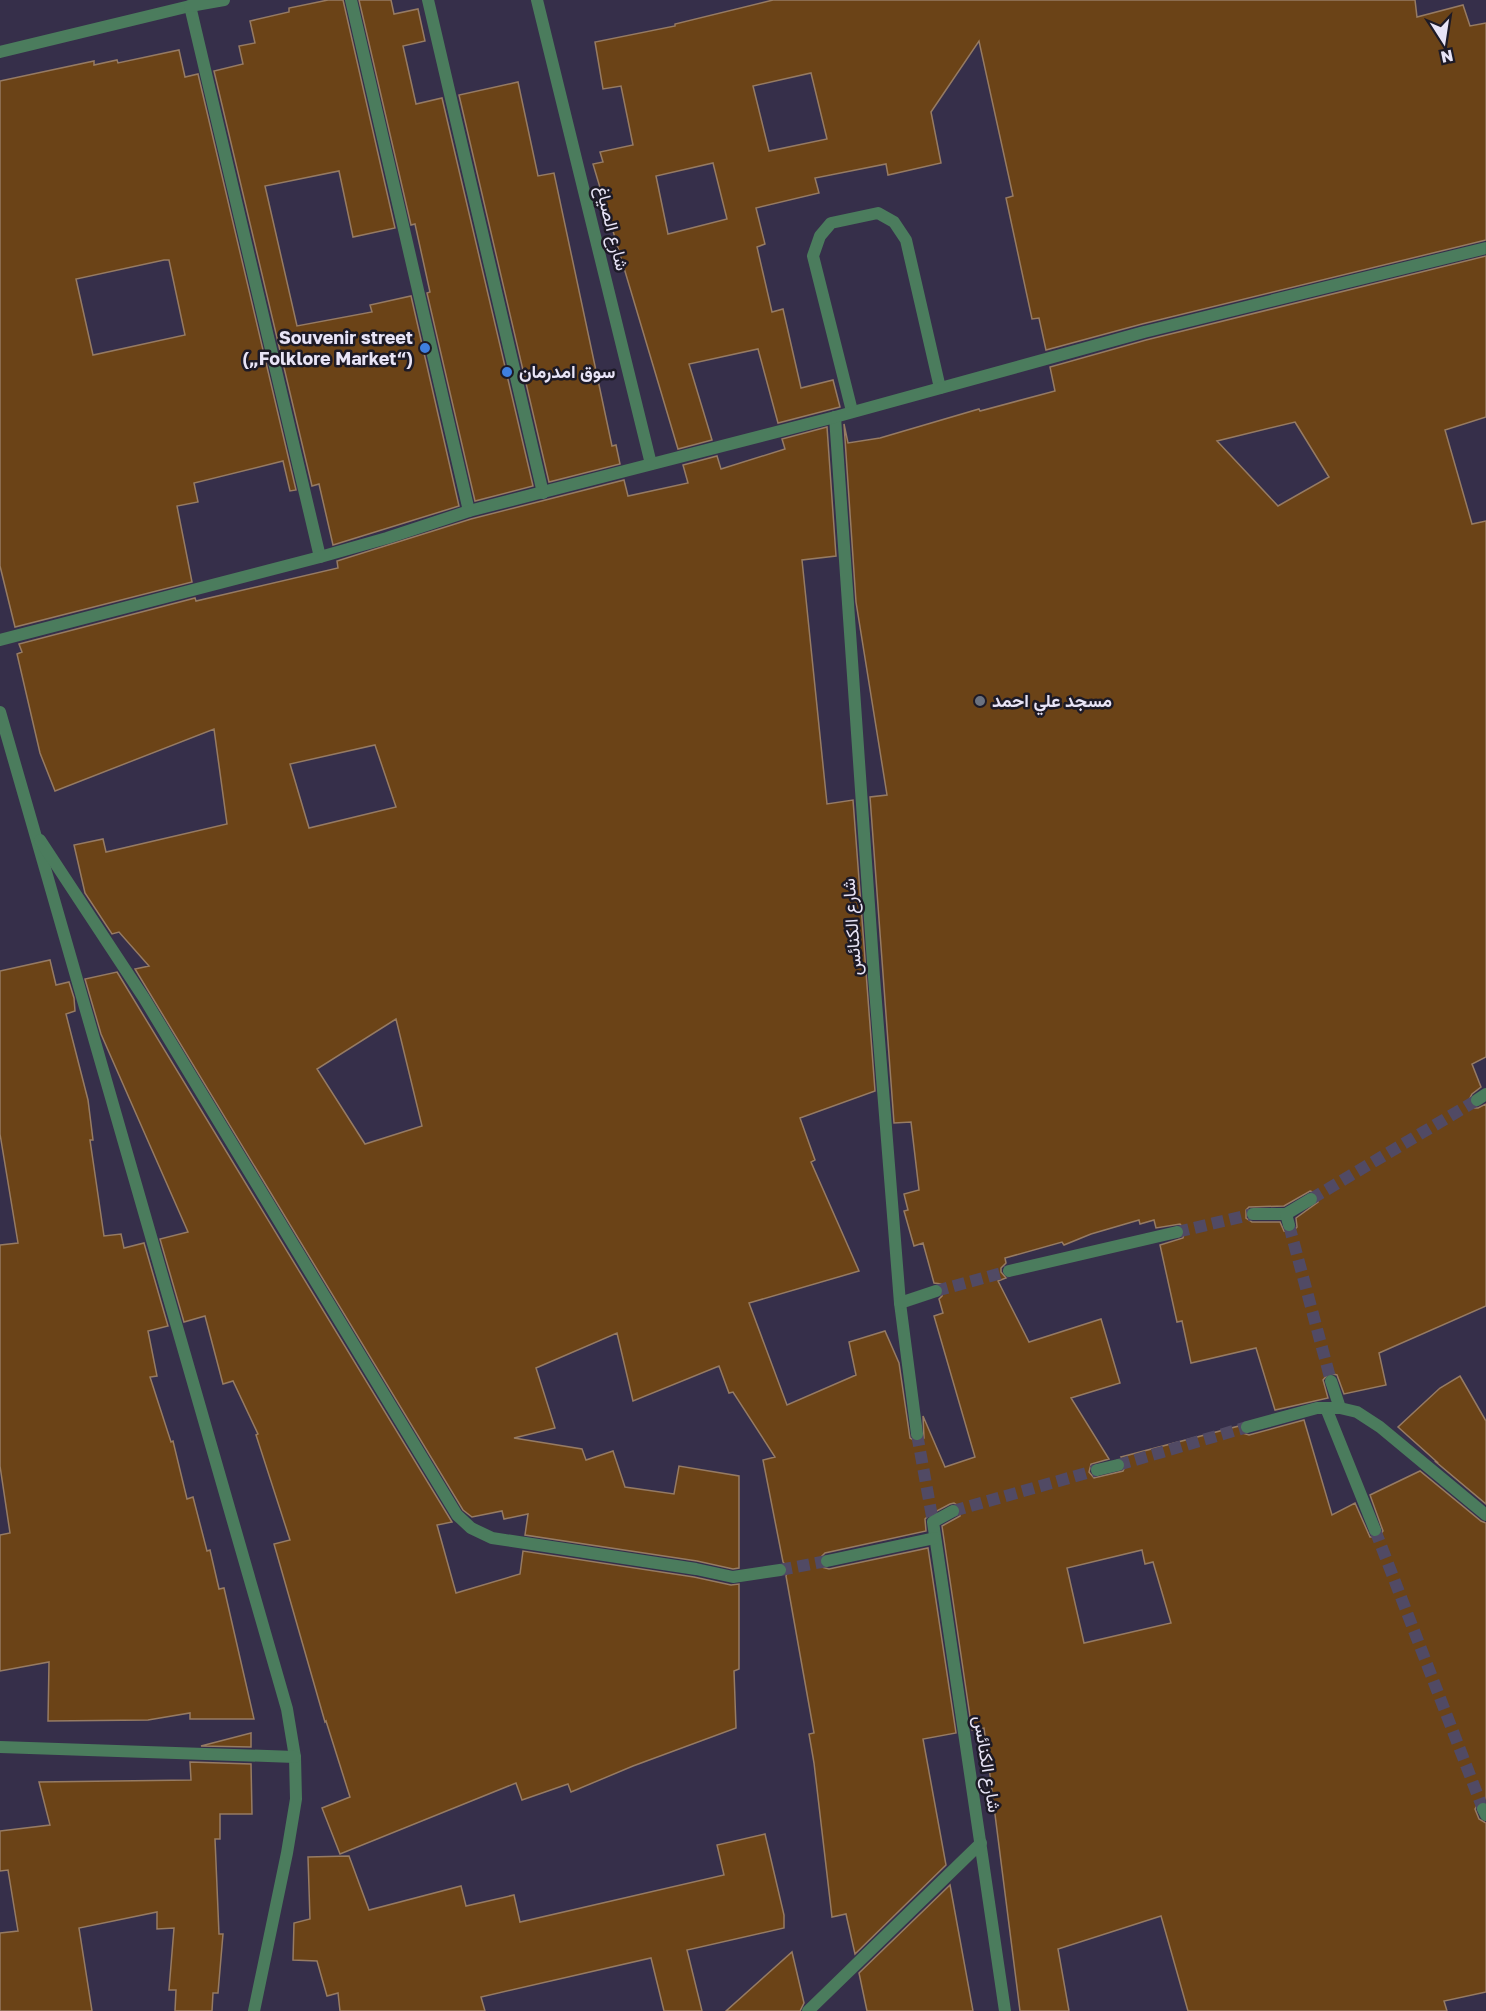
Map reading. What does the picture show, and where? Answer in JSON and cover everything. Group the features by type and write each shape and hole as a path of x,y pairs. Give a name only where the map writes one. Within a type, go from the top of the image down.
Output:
{"street":[{"path":"0,52 190,6 224,0"},
{"path":"351,0 469,511"},
{"path":"428,0 543,493"},
{"name":"شارع الصياغ","path":"537,0 651,464"},
{"path":"190,6 320,557"},
{"path":"852,411 813,256 819,236 831,223 878,213 894,222 906,240 940,388"},
{"path":"0,640 320,557 469,511 835,417 1144,332 1486,248"},
{"name":"شارع الكنائس","path":"835,417 873,965 900,1303 917,1434"},
{"path":"0,712 287,1708 295,1756 296,1799 254,2011"},
{"path":"33,828 144,998 457,1515 471,1528 492,1538 696,1569 733,1577 780,1570"},
{"path":"1254,1214 1288,1219 1311,1199"},
{"path":"1009,1271 1177,1232"},
{"path":"900,1303 936,1291"},
{"path":"1331,1381 1340,1408"},
{"path":"1247,1427 1317,1408 1340,1408 1357,1412 1380,1427 1486,1515"},
{"path":"1326,1408 1375,1530"},
{"path":"1096,1470 1118,1465"},
{"name":"شارع الكنائس","path":"953,1511 933,1522 1005,2011"},
{"path":"827,1561 935,1538"},
{"path":"0,1747 295,1756"},
{"path":"808,2011 981,1843"}],"building":[{"path":"328,0 343,0 395,228 353,237 339,171 265,186 297,326 372,312 370,305 411,296 459,506 333,545 319,484 312,486 214,71 243,64 239,46 255,43 250,21 289,12 289,8"},
{"path":"359,0 391,0 394,14 418,9 425,41 403,46 416,104 442,98 533,486 475,501 427,293 430,292 415,224 411,225"},
{"path":"773,0 1415,0 1417,17 1463,5 1470,26 1486,23 1486,240 1142,324 1046,350 1039,318 1032,319 1006,198 1013,196 979,41 931,112 941,163 888,175 886,164 815,178 819,193 756,208 765,244 757,247 772,312 783,309 801,388 833,380 840,407 778,423 758,349 689,364 712,440 678,449 593,164 603,162 600,152 633,145 621,86 603,89 595,42 675,26 675,24","holes":["811,73 827,139 769,151 753,86","713,163 727,219 668,234 656,176"]},
{"path":"179,50 185,77 198,74 296,490 290,491 283,461 194,483 198,502 177,506 192,582 15,627 0,566 0,81 94,61 94,65 117,60 118,63","holes":["169,260 185,335 93,355 76,279"]},
{"path":"518,82 538,176 554,173 612,446 616,445 620,464 549,482 459,95"},
{"path":"1486,256 1486,417 1445,430 1472,524 1486,521 1486,1057 1472,1064 1481,1087 1472,1094 1469,1100 1474,1108 1486,1104 1486,1306 1379,1353 1386,1385 1344,1394 1337,1375 1329,1373 1323,1380 1328,1398 1275,1410 1256,1348 1191,1363 1182,1321 1177,1322 1160,1245 1183,1238 1185,1230 1180,1224 1156,1228 1154,1220 1140,1224 1139,1220 1091,1234 1064,1245 1062,1242 1005,1258 1006,1263 1001,1268 1001,1272 1006,1278 998,1281 1029,1342 1101,1319 1120,1383 1071,1398 1109,1459 1091,1464 1089,1472 1094,1478 1123,1471 1126,1464 1121,1457 1239,1426 1242,1433 1249,1435 1304,1420 1332,1515 1355,1503 1370,1537 1379,1537 1383,1531 1370,1495 1420,1471 1486,1523 1486,1802 1479,1802 1475,1809 1479,1819 1486,1823 1486,1992 1444,2001 1447,2011 1188,2011 1161,1916 1058,1949 1069,2011 1020,2011 984,1728 972,1730 942,1526 960,1516 960,1507 954,1503 925,1519 926,1531 825,1553 819,1559 821,1567 829,1569 928,1548 956,1733 923,1739 946,1865 855,1954 846,1914 832,1917 809,1734 814,1733 786,1576 788,1568 783,1562 763,1460 775,1457 733,1392 729,1393 719,1366 633,1401 617,1333 536,1368 555,1428 514,1438 582,1449 586,1460 613,1451 625,1487 674,1494 679,1466 739,1476 739,1568 733,1569 697,1561 525,1535 528,1514 504,1519 502,1511 472,1517 463,1510 135,969 149,966 119,932 112,934 85,893 74,845 103,839 106,852 227,824 214,729 55,791 40,753 17,654 22,652 19,644 195,598 196,601 338,568 337,561 471,519 624,480 628,496 688,483 683,465 717,456 721,469 785,449 782,439 827,427 836,556 802,560 827,804 853,800 875,1091 800,1118 815,1160 811,1162 859,1271 749,1303 787,1405 856,1375 849,1342 885,1331 899,1363 910,1438 917,1442 924,1438 923,1416 945,1467 975,1457 934,1316 943,1313 939,1299 944,1289 941,1284 934,1283 923,1243 914,1246 904,1211 908,1210 904,1194 919,1190 911,1122 894,1123 870,797 887,795 856,602 844,424 848,443 880,438 979,409 980,411 1055,391 1050,367 1146,340","holes":["1295,422 1329,477 1278,506 1217,441","375,745 396,807 309,828 290,764","396,1019 422,1126 365,1144 317,1069","1310,1191 1318,1194 1318,1202 1296,1218 1297,1227 1292,1233 1284,1231 1280,1222 1252,1222 1246,1218 1246,1210 1249,1207 1284,1206","1142,1550 1145,1564 1153,1562 1171,1623 1084,1643 1067,1568"]},
{"path":"50,960 56,985 69,982 74,998 75,1011 66,1014 88,1100 93,1140 90,1140 104,1236 121,1234 124,1248 144,1243 168,1326 148,1331 157,1376 150,1377 171,1442 173,1441 187,1499 193,1497 207,1551 210,1550 219,1589 224,1588 254,1719 190,1719 190,1713 148,1720 48,1721 49,1662 0,1671 0,1535 10,1533 0,1466 0,1245 18,1243 0,1134 0,971"},
{"path":"117,972 452,1522 437,1525 456,1593 520,1574 523,1551 694,1577 731,1585 739,1584 739,1669 734,1671 736,1728 633,1766 571,1792 568,1784 522,1800 516,1783 340,1854 322,1808 350,1797 325,1722 274,1544 290,1540 256,1435 258,1434 233,1381 223,1384 205,1316 184,1322 160,1239 188,1232 101,1034 85,979"},
{"path":"1460,1376 1486,1421 1486,1504 1398,1427 1440,1388"},
{"path":"251,1733 251,1747 201,1746"},
{"path":"190,1762 251,1764 252,1814 220,1814 220,1839 215,1839 219,1934 223,1934 218,1993 213,1993 212,2011 175,2011 176,1990 169,1990 174,1928 157,1929 157,1912 79,1928 92,2011 0,2011 0,1933 18,1931 8,1870 0,1871 0,1831 50,1825 39,1782 191,1780"},
{"path":"765,1834 784,1915 784,1928 687,1950 702,2011 664,2011 651,1958 481,1997 485,2011 340,2011 338,1993 327,1996 317,1961 293,1960 294,1923 310,1919 308,1857 349,1856 369,1910 461,1886 466,1906 514,1895 520,1922 724,1875 717,1845"},
{"path":"950,1885 973,2011 867,2011 859,1973"},
{"path":"792,1952 804,2003 800,2011 726,2011"}],"tunnel":[{"path":"1311,1199 1477,1100"},
{"path":"1177,1232 1253,1214"},
{"path":"1289,1225 1331,1381"},
{"path":"936,1291 1009,1271"},
{"path":"1118,1465 1247,1427"},
{"path":"917,1434 933,1522"},
{"path":"953,1511 1097,1470"},
{"path":"1375,1530 1483,1809"},
{"path":"780,1570 827,1561"}],"place":[{"name":"Souvenir street („Folklore Market“)","path":"425,348"},
{"name":"سوق امدرمان","path":"507,372"},
{"name":"مسجد علي احمد","path":"980,701"}]}
